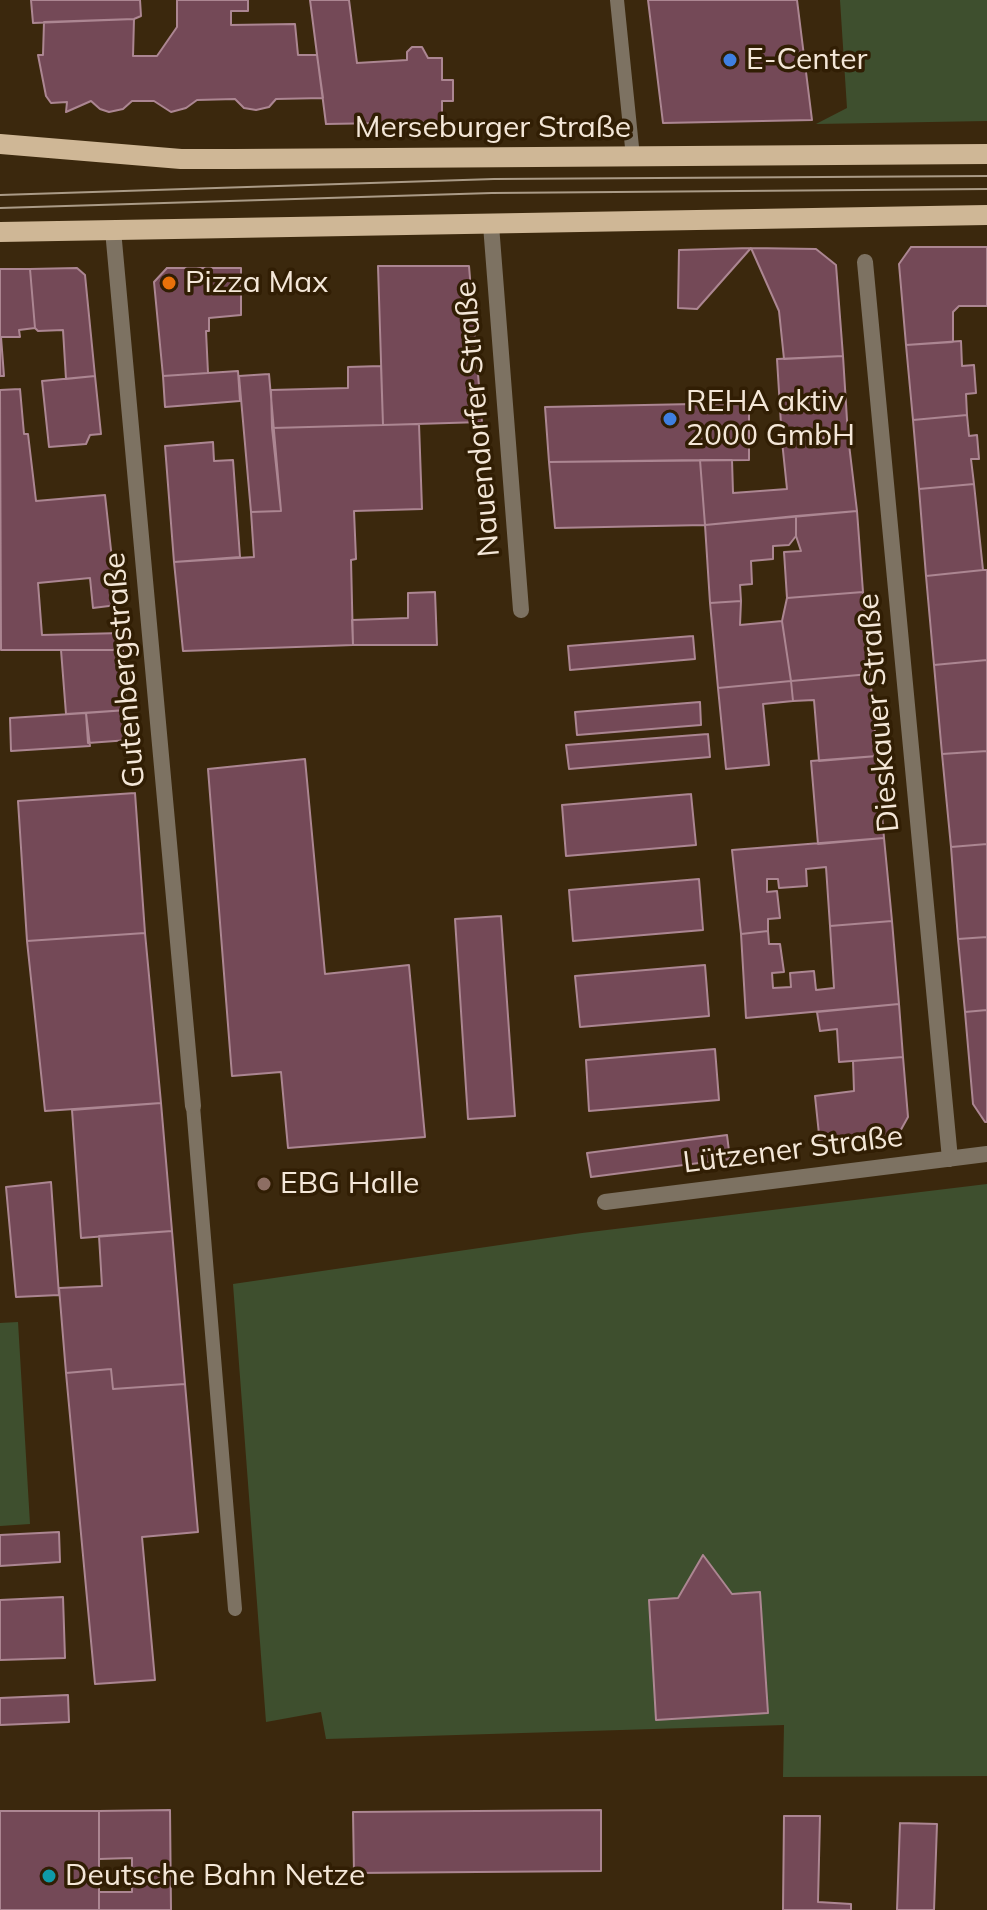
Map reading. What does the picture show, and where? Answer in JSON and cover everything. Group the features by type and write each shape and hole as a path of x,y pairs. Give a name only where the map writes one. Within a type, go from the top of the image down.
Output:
{"main road":[{"name":"Merseburger Straße","path":"0,144 181,159 987,154"},
{"path":"0,232 987,215"}],"street":[{"name":"Nauendorfer Straße","path":"491,225 521,610"},
{"name":"Gutenbergstraße","path":"113,230 193,1106"},
{"name":"Dieskauer Straße","path":"865,262 950,1159"},
{"name":"Lützener Straße","path":"605,1202 987,1154"}],"lane":[{"path":"617,0 633,157"},
{"path":"193,1106 235,1609"}],"green space":[{"path":"840,0 987,0 987,121 816,124 847,108"},
{"path":"987,1184 987,1776 783,1777 784,1725 326,1739 321,1712 266,1722 233,1284 582,1233"},
{"path":"18,1322 30,1524 0,1526 0,1323"}],"building":[{"path":"31,0 140,0 141,16 134,19 33,23"},
{"path":"177,0 248,0 248,11 231,11 231,25 295,24 298,55 317,55 323,98 276,99 269,107 256,110 244,108 235,99 197,100 186,108 171,112 154,101 132,101 123,109 109,112 91,101 66,112 67,102 51,103 46,96 38,55 43,55 44,22 134,19 133,56 157,56 177,27"},
{"path":"310,0 349,0 357,63 407,60 407,52 412,47 422,47 428,58 442,58 442,80 453,80 453,101 442,101 442,122 326,124"},
{"name":"E-Center","path":"648,0 797,0 812,120 663,123"},
{"path":"911,247 987,247 987,306 959,306 953,312 953,342 906,345 899,264"},
{"path":"751,248 816,249 836,265 843,356 784,359 779,311"},
{"path":"751,248 697,309 678,308 679,250"},
{"path":"378,266 469,266 482,422 383,425"},
{"path":"77,268 85,275 95,376 66,379 63,330 38,331 35,328 30,269"},
{"path":"167,268 241,268 241,315 209,318 209,331 206,331 208,373 163,376 154,282"},
{"path":"0,269 30,269 35,328 19,330 20,337 1,337 4,376 0,376"},
{"path":"961,341 962,366 974,365 976,393 966,394 967,415 913,420 906,345"},
{"path":"843,356 848,436 782,441 777,359"},
{"path":"381,366 383,425 272,428 271,390 348,388 348,367"},
{"path":"238,371 240,401 165,407 163,376"},
{"path":"269,374 281,511 251,512 239,376"},
{"path":"95,376 101,434 90,435 86,444 49,447 42,381"},
{"path":"20,389 24,434 28,434 36,501 105,495 117,605 93,608 90,578 38,583 42,635 122,633 123,650 1,650 0,390"},
{"path":"749,405 749,460 549,462 545,407"},
{"path":"967,415 969,436 977,435 979,459 971,459 974,484 919,489 913,420"},
{"path":"419,424 422,509 354,511 356,559 351,560 353,645 183,651 174,562 254,557 251,512 281,511 272,428"},
{"path":"848,436 857,511 705,525 700,460 732,460 733,493 787,489 782,441"},
{"path":"213,442 214,461 233,460 240,557 174,562 165,446"},
{"path":"700,460 705,525 555,528 549,462"},
{"path":"974,484 983,570 926,576 919,489"},
{"path":"857,511 863,592 787,598 784,552 801,551 796,536 796,516"},
{"path":"796,516 796,536 789,545 773,546 773,559 751,561 752,584 740,585 741,601 710,603 705,525"},
{"path":"987,570 987,660 934,665 926,576"},
{"path":"435,592 437,645 353,645 352,620 408,618 408,593"},
{"path":"863,592 870,674 791,681 782,621 787,598"},
{"path":"741,601 740,625 782,621 791,681 718,688 710,603"},
{"path":"693,636 695,659 570,670 568,646"},
{"path":"61,650 123,650 127,710 66,714"},
{"path":"987,660 987,751 942,754 934,665"},
{"path":"870,674 877,756 819,761 814,700 793,701 791,681"},
{"path":"791,681 793,701 763,704 769,765 726,769 718,688"},
{"path":"700,702 701,725 577,735 575,712"},
{"path":"127,710 129,740 88,743 86,713"},
{"path":"86,713 90,746 11,751 10,718"},
{"path":"708,734 710,757 569,769 566,745"},
{"path":"987,751 987,844 951,847 942,754"},
{"path":"877,756 884,838 818,844 811,761"},
{"path":"305,759 325,974 409,965 425,1137 288,1148 281,1072 232,1076 208,769"},
{"path":"135,793 145,933 27,941 18,801"},
{"path":"691,794 696,845 566,856 562,805"},
{"path":"884,838 892,921 830,926 826,867 806,869 807,886 779,888 778,879 767,879 767,892 777,891 780,918 768,919 768,931 741,934 732,850"},
{"path":"987,844 987,937 958,939 951,847"},
{"path":"699,879 703,930 573,941 569,890"},
{"path":"501,916 515,1116 468,1119 455,919"},
{"path":"892,921 899,1004 746,1018 741,934 768,931 769,944 780,944 784,972 772,973 773,988 791,987 790,973 814,971 816,990 834,988 830,926"},
{"path":"145,933 161,1103 45,1111 27,941"},
{"path":"987,937 987,1010 965,1012 958,939"},
{"path":"705,965 709,1016 580,1027 575,976"},
{"path":"899,1004 903,1057 839,1062 837,1029 820,1031 817,1012"},
{"path":"987,1010 985,1122 973,1104 965,1012"},
{"path":"715,1049 719,1100 589,1111 586,1060"},
{"path":"903,1057 908,1117 898,1135 820,1144 815,1096 854,1091 853,1061"},
{"path":"161,1103 172,1231 81,1238 72,1110"},
{"path":"727,1135 730,1159 591,1177 587,1153"},
{"path":"51,1182 59,1295 16,1297 6,1187"},
{"path":"172,1231 185,1384 113,1389 111,1369 66,1373 59,1288 102,1286 99,1236"},
{"path":"111,1369 113,1389 185,1384 198,1532 142,1537 155,1680 95,1684 66,1373"},
{"path":"59,1532 60,1562 0,1566 0,1535"},
{"path":"703,1555 732,1594 760,1592 768,1713 656,1720 649,1600 678,1598"},
{"path":"63,1597 65,1658 0,1660 0,1600"},
{"path":"68,1695 69,1722 0,1725 0,1698"},
{"path":"170,1810 171,1910 99,1910 99,1892 132,1892 132,1858 99,1859 99,1811"},
{"path":"601,1810 601,1871 354,1873 353,1812"},
{"name":"Deutsche Bahn Netze","path":"0,1811 99,1811 99,1910 0,1910"},
{"path":"784,1816 820,1816 818,1902 851,1904 851,1910 783,1910"},
{"path":"900,1823 937,1824 934,1910 897,1910"}],"tram line":[{"path":"0,195 494,179 987,176"},
{"path":"0,208 492,193 987,189"}],"place":[{"name":"E-Center","path":"730,60"},
{"name":"Pizza Max","path":"169,283"},
{"name":"REHA aktiv 2000 GmbH","path":"670,419"},
{"name":"EBG Halle","path":"264,1184"},
{"name":"Deutsche Bahn Netze","path":"49,1876"}]}
